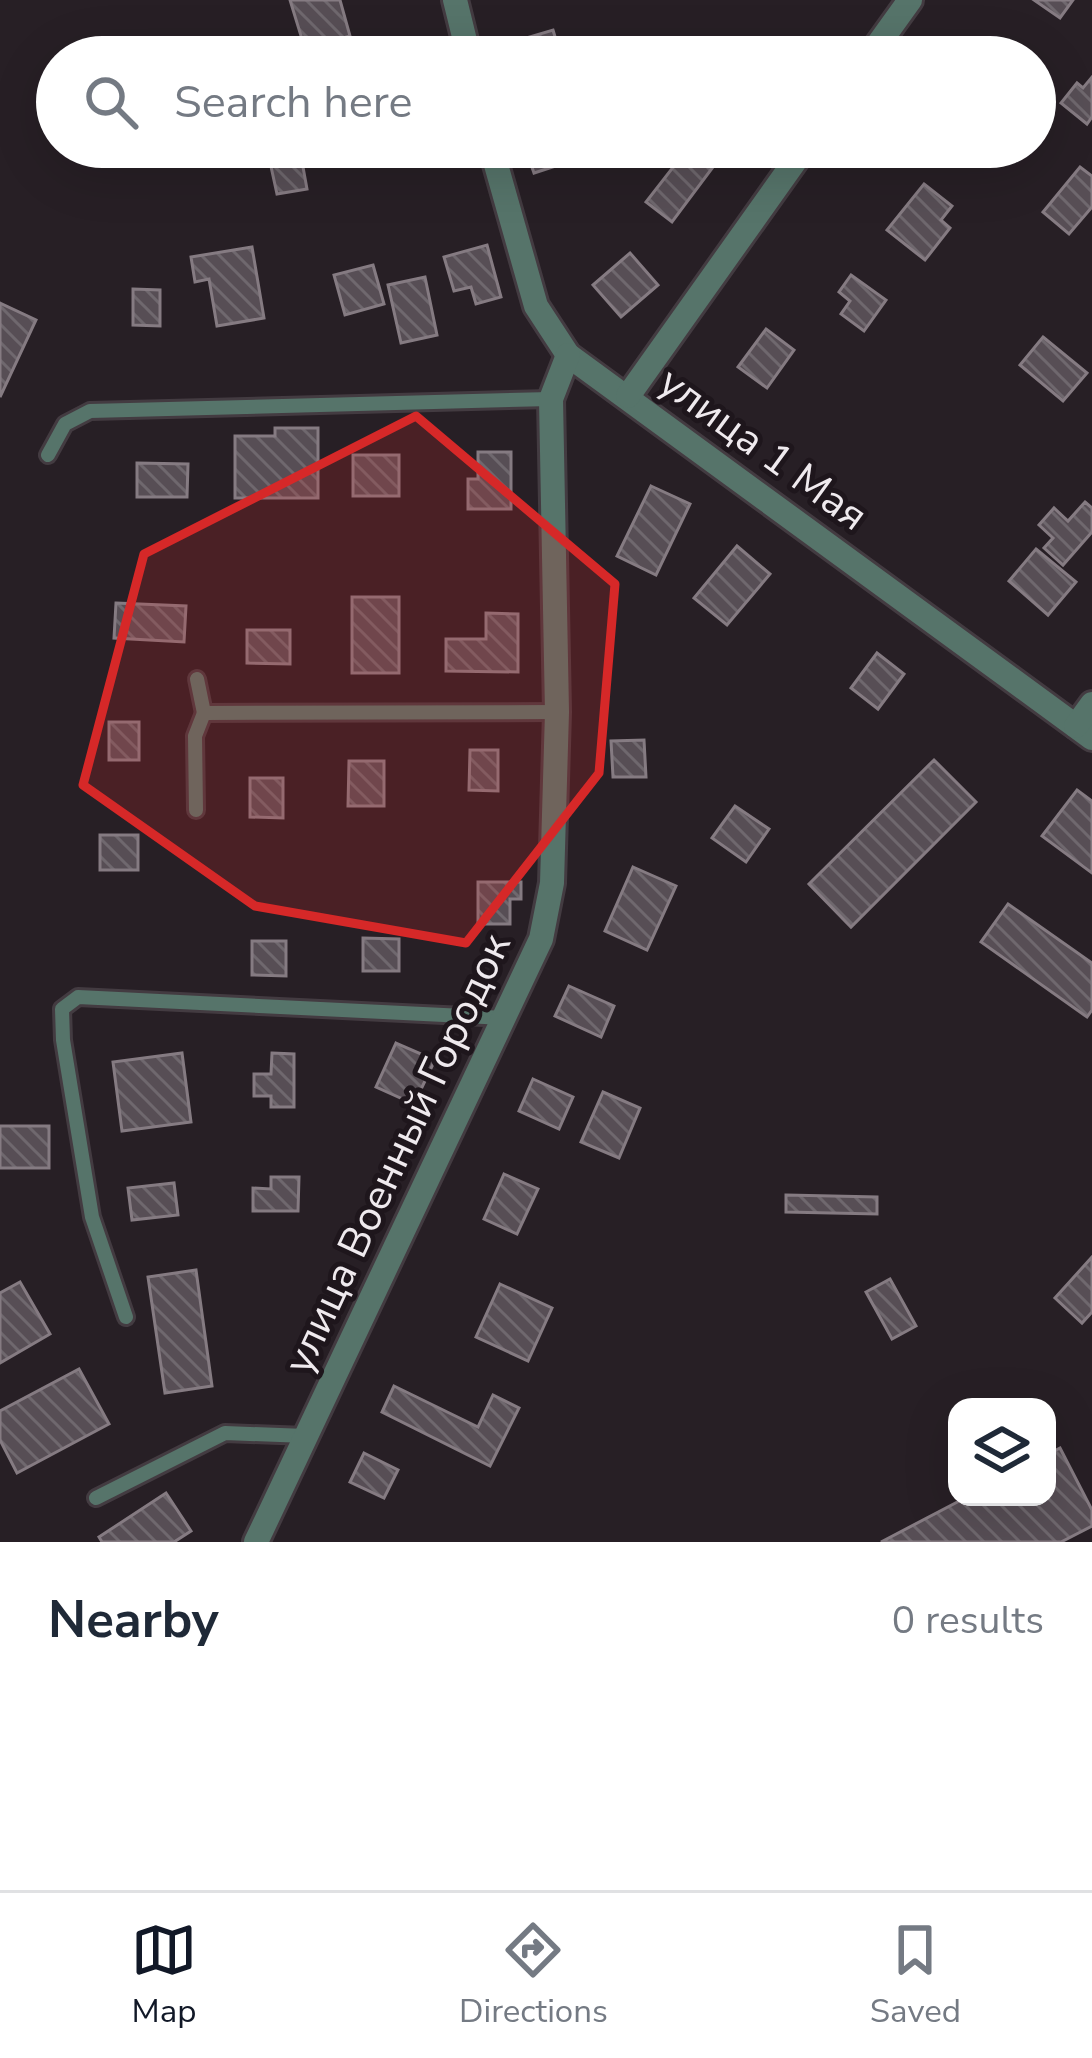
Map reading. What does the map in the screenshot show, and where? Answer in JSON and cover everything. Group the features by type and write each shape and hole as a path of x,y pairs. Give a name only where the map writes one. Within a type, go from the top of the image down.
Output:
{"street":[{"path":"455,0 464,36"},
{"path":"884,36 910,0"},
{"name":"улица 1 Мая","path":"497,168 536,306 568,355 1084,732"},
{"path":"628,396 790,168"},
{"name":"улица Военный Городок","path":"256,1542 541,939 552,884 557,712 551,399 568,355"},
{"path":"1084,732 1092,704"}],"lane":[{"path":"48,454 65,424 90,411 551,399"},
{"path":"196,810 195,736 204,713 197,679"},
{"path":"204,713 557,712"},
{"path":"126,1317 92,1216 62,1009 78,997 505,1018"},
{"path":"96,1498 225,1433 306,1436"}],"highlighted area":[{"path":"416,416 615,584 599,773 466,943 255,906 83,785 144,554"}],"building":[{"path":"290,0 340,0 350,36 301,36"},
{"path":"1034,0 1073,0 1060,18"},
{"path":"1092,77 1092,117 1087,124 1061,103 1077,83 1083,88"},
{"path":"1080,167 1092,176 1092,207 1069,234 1043,212"},
{"path":"271,168 303,168 307,189 277,194"},
{"path":"672,168 712,168 672,222 646,202"},
{"path":"924,184 952,206 941,220 950,228 925,260 887,230"},
{"path":"487,245 501,297 476,304 471,287 454,291 444,257"},
{"path":"252,247 264,318 217,326 209,279 195,282 191,257"},
{"path":"630,253 658,285 621,317 593,285"},
{"path":"373,265 384,304 345,315 334,275"},
{"path":"851,275 886,300 864,331 841,314 850,301 839,292"},
{"path":"425,277 437,335 401,343 388,285"},
{"path":"133,289 160,290 160,326 133,325"},
{"path":"0,303 36,320 0,397"},
{"path":"766,329 794,350 767,388 738,367"},
{"path":"1043,337 1087,373 1063,401 1020,365"},
{"path":"275,428 318,428 318,498 235,498 235,436 275,436"},
{"path":"478,452 511,452 511,509 468,509 468,479 478,479"},
{"path":"353,455 399,455 399,496 353,496"},
{"path":"137,463 188,464 187,497 137,497"},
{"path":"651,486 690,504 656,575 617,556"},
{"path":"1085,502 1092,508 1092,532 1063,565 1044,548 1053,538 1039,525 1054,508 1068,521"},
{"path":"737,546 770,574 727,625 694,598"},
{"path":"1036,549 1076,582 1048,615 1009,581"},
{"path":"352,597 399,597 399,673 352,673"},
{"path":"116,603 186,606 184,642 114,638"},
{"path":"486,613 518,614 518,672 446,671 446,639 486,639"},
{"path":"247,630 290,630 290,664 247,663"},
{"path":"877,653 904,674 878,709 851,688"},
{"path":"109,722 139,722 139,760 109,760"},
{"path":"644,740 646,777 613,777 611,741"},
{"path":"470,750 498,750 498,791 469,790"},
{"path":"934,760 976,802 851,927 809,884"},
{"path":"349,761 384,761 384,806 348,806"},
{"path":"250,778 283,778 283,818 250,817"},
{"path":"1077,790 1092,801 1092,873 1042,836"},
{"path":"735,806 769,829 746,862 712,838"},
{"path":"100,835 138,835 138,870 100,870"},
{"path":"633,867 676,886 647,950 605,931"},
{"path":"478,882 521,882 521,899 510,899 510,924 478,924"},
{"path":"1008,904 1092,963 1092,1010 1087,1017 981,942"},
{"path":"363,938 399,939 399,971 363,971"},
{"path":"252,941 286,941 286,976 252,975"},
{"path":"569,986 614,1006 601,1037 555,1016"},
{"path":"396,1043 435,1060 414,1104 376,1087"},
{"path":"182,1053 191,1122 122,1131 113,1062"},
{"path":"272,1053 294,1054 294,1107 271,1107 271,1096 254,1096 254,1074 271,1074"},
{"path":"533,1079 573,1097 559,1129 519,1111"},
{"path":"603,1092 640,1108 619,1158 581,1142"},
{"path":"0,1126 49,1126 49,1168 0,1168"},
{"path":"504,1174 538,1189 517,1234 484,1219"},
{"path":"271,1177 299,1177 298,1211 253,1211 253,1188 271,1189"},
{"path":"174,1183 178,1215 132,1220 128,1188"},
{"path":"786,1195 877,1197 877,1214 786,1212"},
{"path":"1092,1257 1092,1312 1082,1323 1055,1298"},
{"path":"196,1270 212,1386 165,1393 148,1277"},
{"path":"890,1279 916,1326 892,1339 866,1292"},
{"path":"20,1282 50,1334 0,1363 0,1293"},
{"path":"500,1284 552,1308 528,1361 476,1337"},
{"path":"79,1369 109,1424 17,1473 0,1440 0,1411"},
{"path":"394,1386 478,1427 493,1395 519,1408 490,1466 382,1412"},
{"path":"1060,1448 1092,1510 1092,1526 1061,1542 881,1542 950,1506 1056,1506 1056,1450"},
{"path":"364,1453 398,1470 384,1498 350,1482"},
{"path":"166,1493 191,1531 174,1542 102,1542 99,1537"}]}
